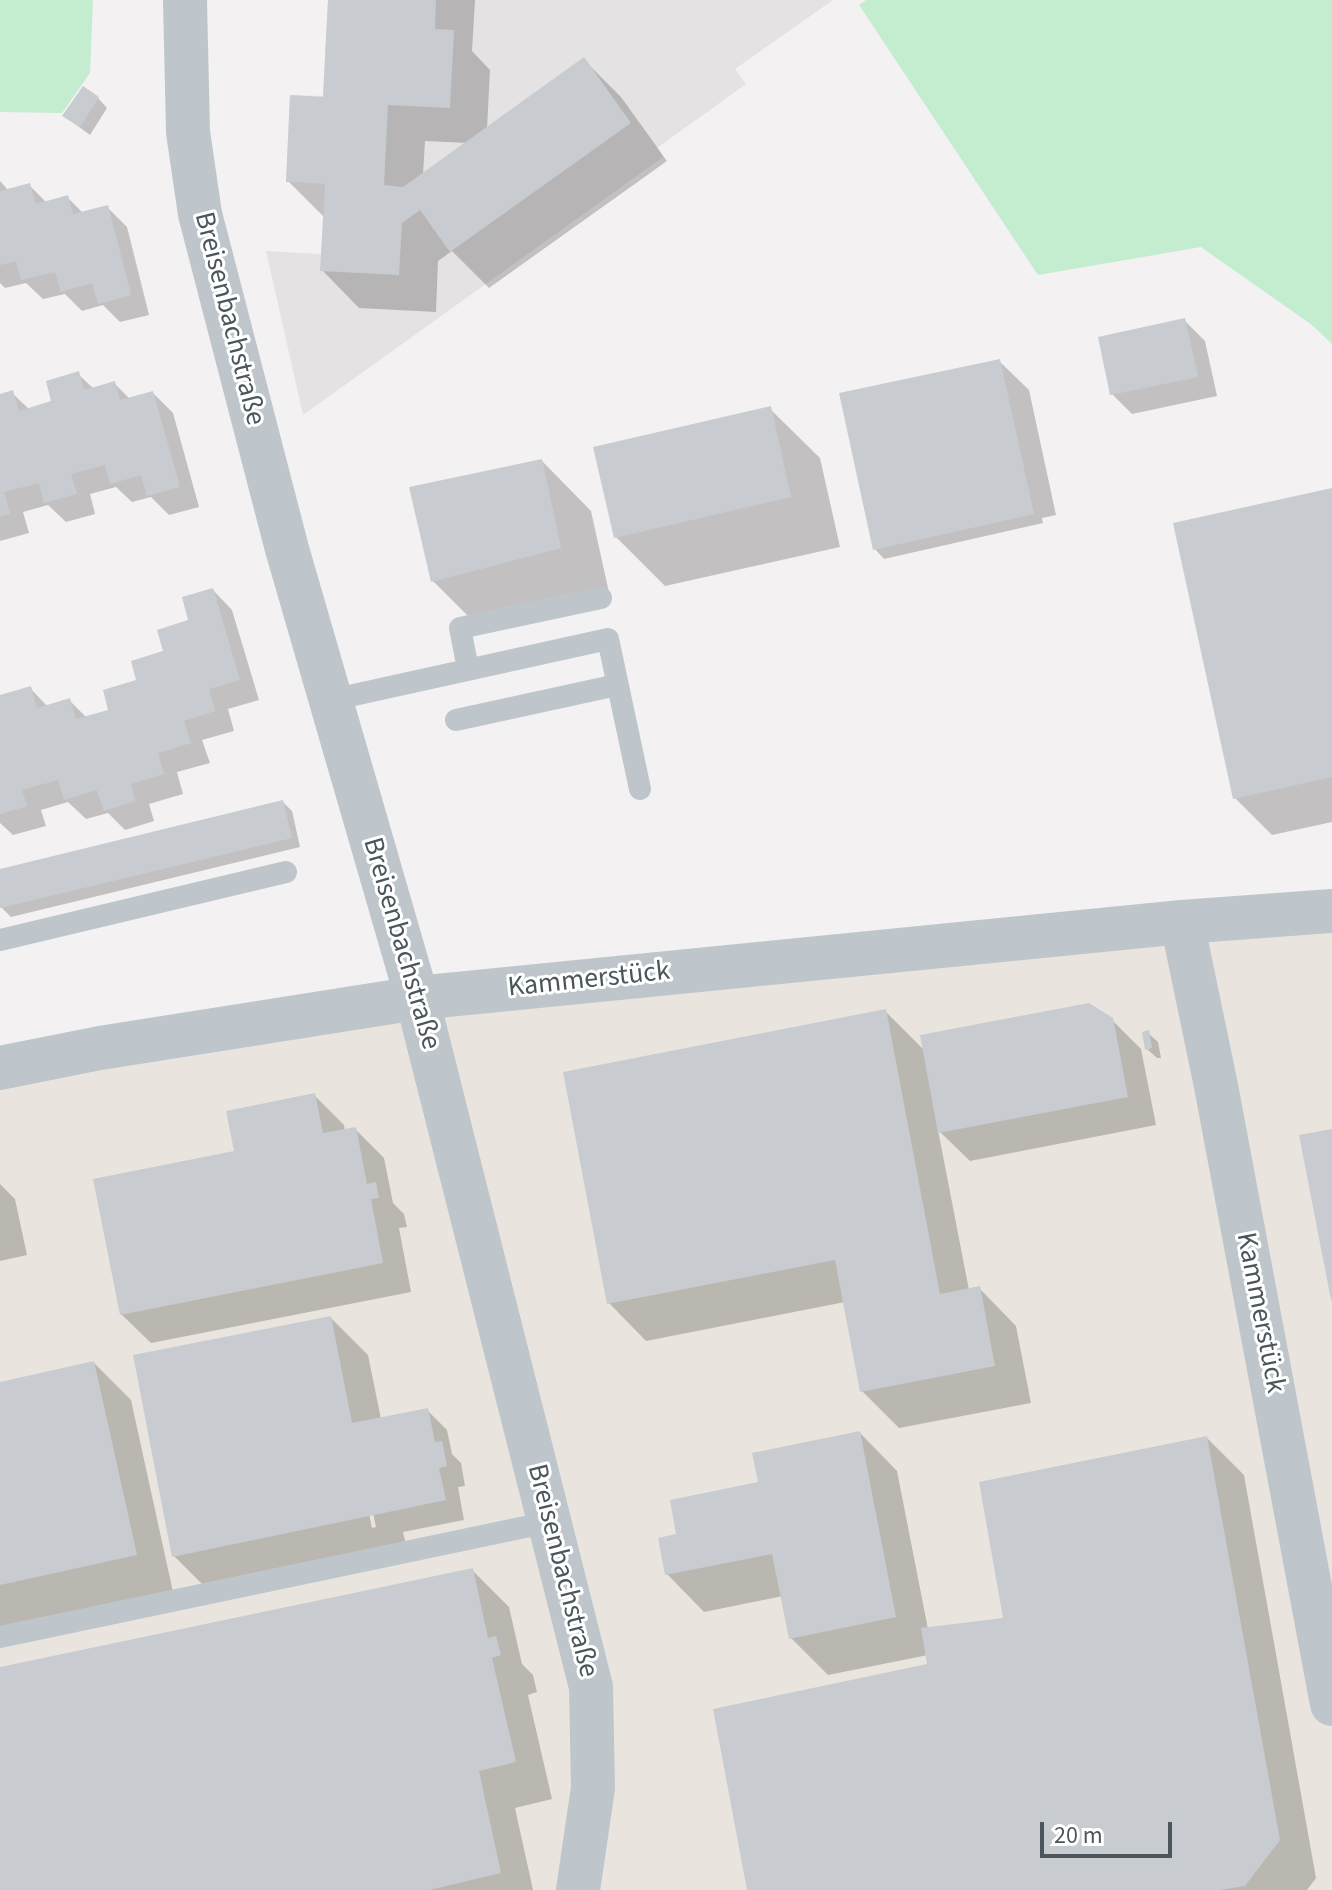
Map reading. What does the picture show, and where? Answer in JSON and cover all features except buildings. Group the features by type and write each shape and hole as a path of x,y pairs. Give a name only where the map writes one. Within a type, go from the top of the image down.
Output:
{"street":[{"name":"Breisenbachstraße","path":"185,0 188,132 200,214 287,549 417,998 591,1687 593,1788 578,1890"},
{"name":"Kammerstück","path":"1,1062 417,998 1182,922 1332,911"},
{"name":"Kammerstück","path":"1182,922 1320,1574 1330,1684"}],"lane":[{"path":"468,669 460,628 601,598"},
{"path":"331,700 608,639 640,789"},
{"path":"456,720 617,685"},
{"path":"0,940 286,872"},
{"path":"0,1637 549,1522"}],"shaded area":[{"path":"328,0 833,0 735,69 746,84 657,148 663,157 303,415 266,251 321,254 325,184 286,182 290,95 323,96"},
{"path":"1332,911 1332,1890 0,1890 0,1068"}],"green space":[{"path":"0,0 93,0 90,73 62,113 0,112"},
{"path":"866,0 1332,0 1332,344 1312,325 1201,247 1038,275 859,5"}]}
